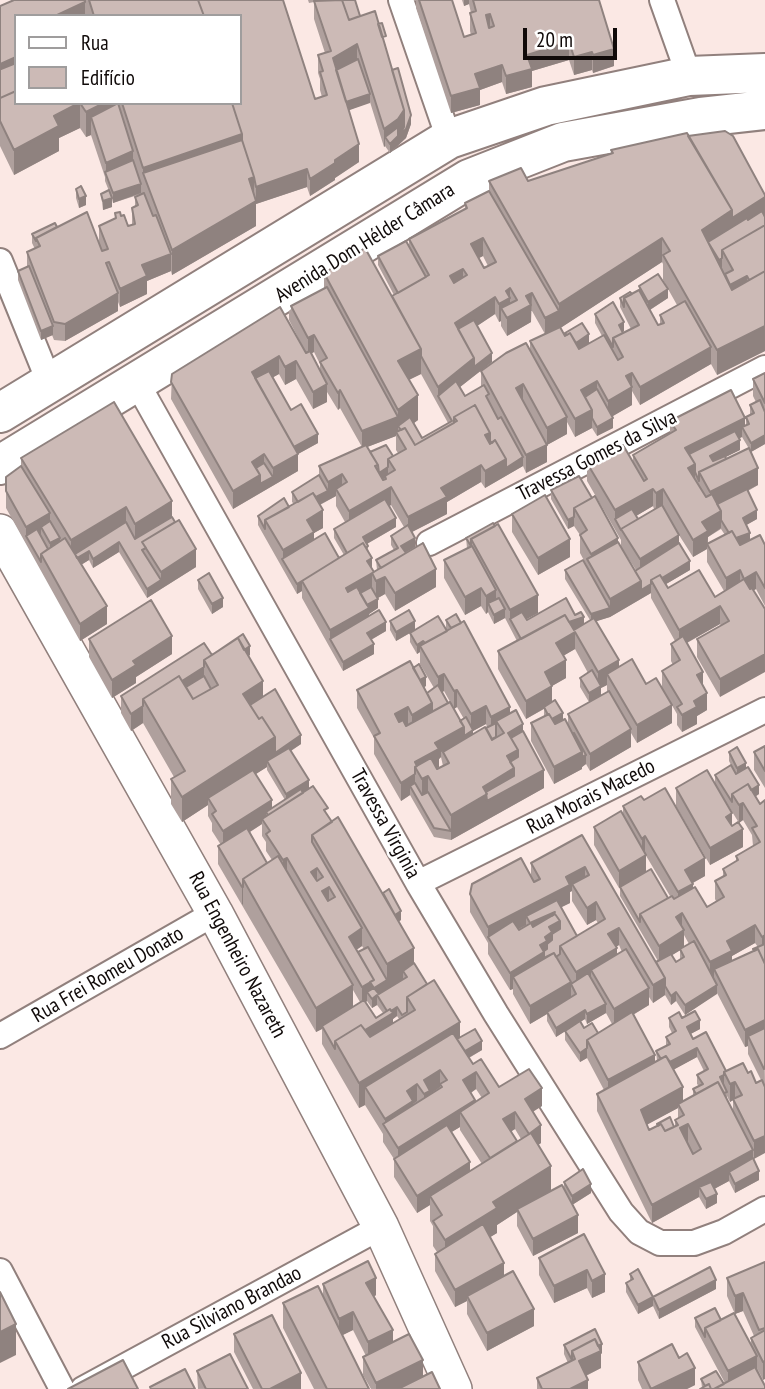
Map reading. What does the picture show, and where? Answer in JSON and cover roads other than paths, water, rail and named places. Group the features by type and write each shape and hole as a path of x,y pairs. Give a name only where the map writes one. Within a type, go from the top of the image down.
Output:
{"main road":[{"name":"Avenida Dom Hélder Câmara","path":"0,413 449,139 546,106 689,76 765,73"},
{"name":"Avenida Dom Hélder Câmara","path":"0,465 468,179 563,142 701,117 765,110"}],"street":[{"path":"401,0 449,139"},
{"path":"662,0 689,76"},
{"path":"0,261 50,384"},
{"name":"Travessa Gomes da Silva","path":"429,543 765,368"},
{"name":"Travessa Virginia","path":"137,383 418,883 496,1014 621,1212 639,1232 660,1243 694,1243 724,1232 765,1209"},
{"name":"Rua Engenheiro Nazareth","path":"0,532 215,913 381,1227 454,1389"},
{"name":"Rua Morais Macedo","path":"418,883 765,710"},
{"name":"Rua Frei Romeu Donato","path":"0,1036 215,913"},
{"name":"Rua Silviano Brandao","path":"83,1389 381,1227"},
{"path":"0,1272 62,1389"}]}
